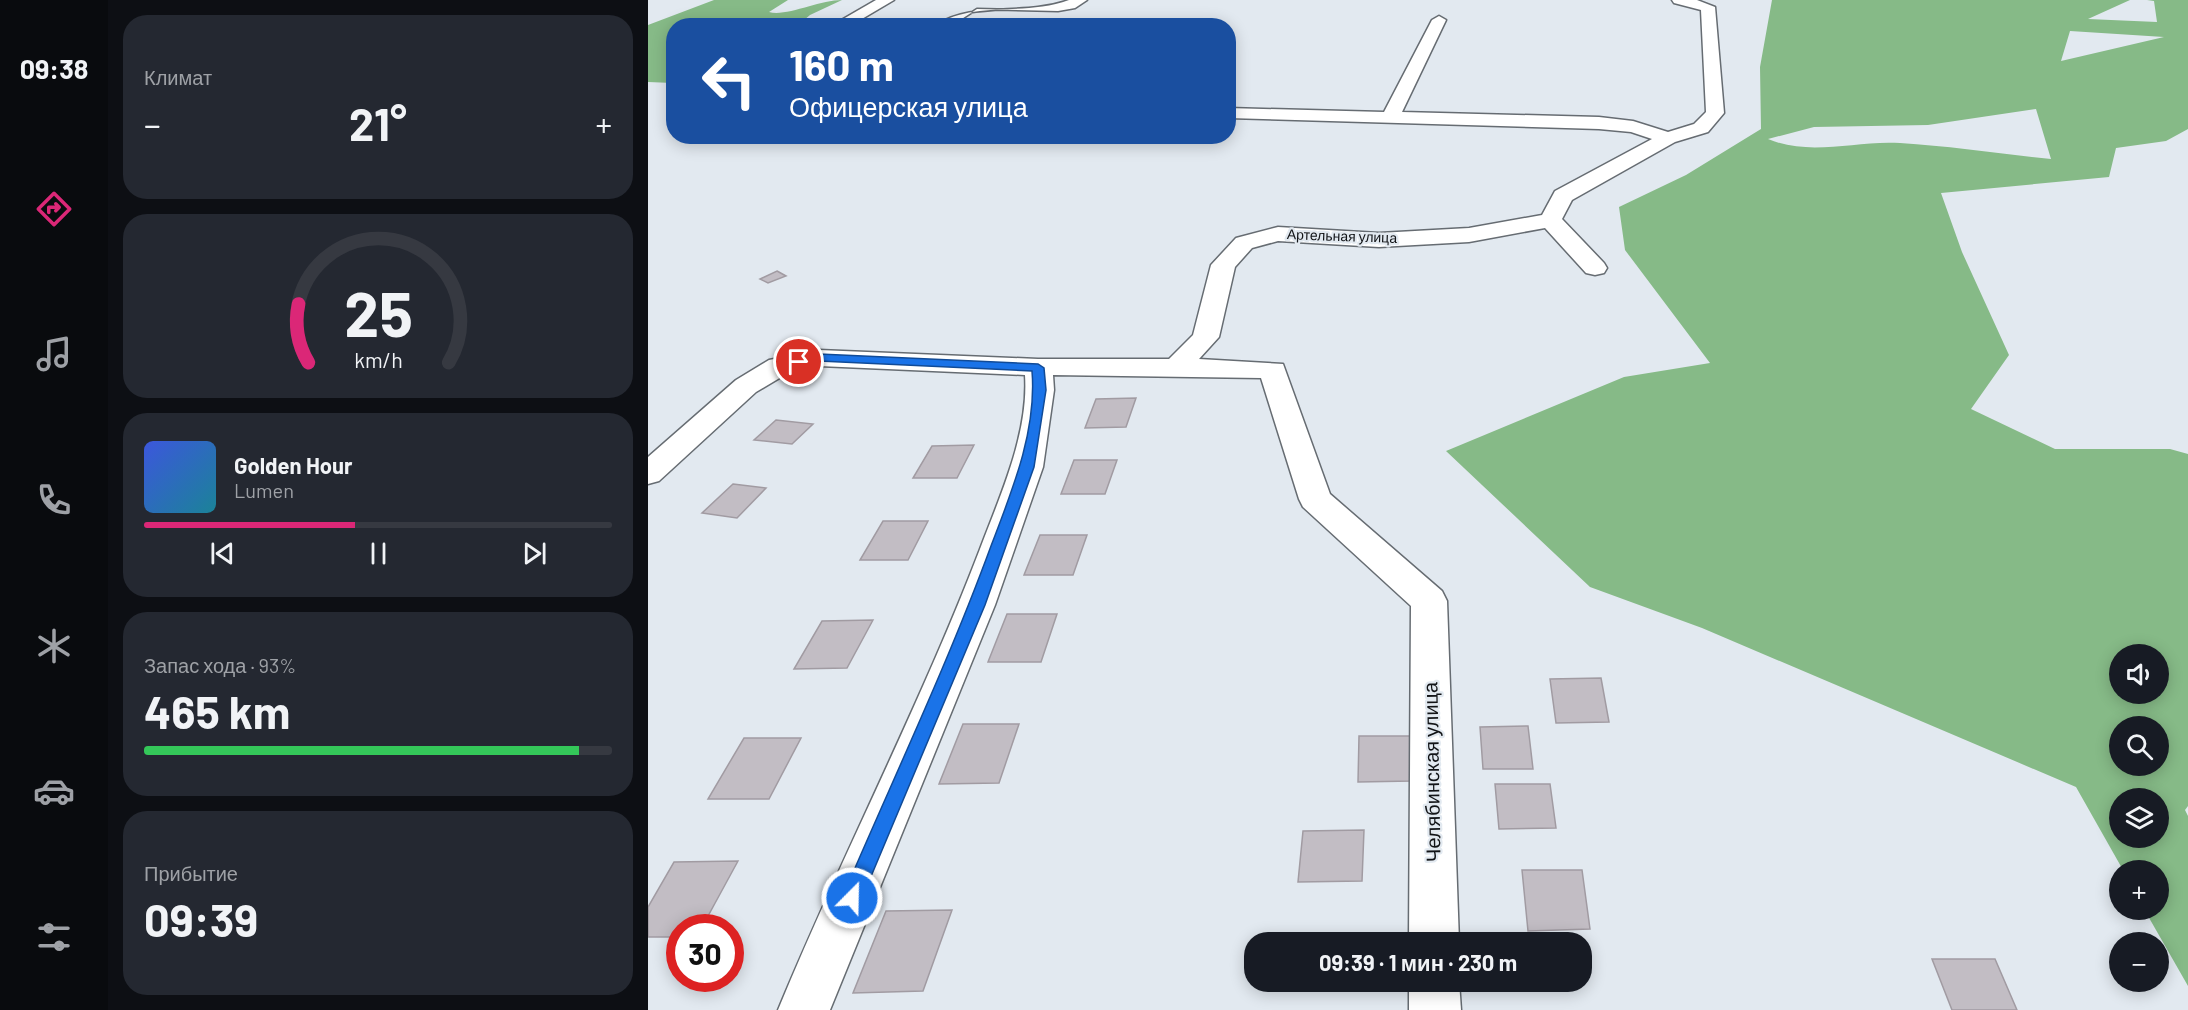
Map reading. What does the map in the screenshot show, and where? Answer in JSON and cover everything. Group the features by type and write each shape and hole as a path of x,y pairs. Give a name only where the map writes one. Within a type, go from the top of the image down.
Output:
{"street":[{"path":"853,18 887,0"},
{"path":"953,18 975,4 1057,7 1074,4 1080,0"},
{"path":"1595,268 1550,220 1563,196 1668,138 1701,128 1715,113 1708,7 1686,1"},
{"path":"1390,117 1439,20"},
{"path":"1236,113 1599,123 1633,127 1668,138"},
{"name":"Артельная улица","path":"1176,367 1206,337 1223,265 1244,243 1278,234 1379,240 1469,235 1550,220"},
{"path":"648,474 746,386 779,366 819,358 1038,368 1176,367"},
{"name":"Челябинская улица","path":"1176,367 1273,370 1315,499 1429,601 1434,932"},
{"path":"804,1010 977,605 1027,467 1040,390 1038,368"},
{"path":"1434,992 1435,1010"}],"green space":[{"path":"714,0 788,0 769,12 776,13 842,0 806,18 666,18"},
{"path":"1772,0 2130,0 2088,19 2157,22 2154,1 2147,0 2188,0 2188,129 2166,141 2116,148 2109,177 1941,193 1962,252 2009,355 1971,409 2055,449 2170,449 2188,454 2188,806 2185,810 2188,816 2188,986 2169,953 2169,932 2157,932 2150,920 2169,920 2169,860 2117,860 2111,848 2169,848 2169,788 2109,788 2109,845 2076,787 1702,628 1590,587 1446,451 1624,377 1710,363 1625,250 1619,207 1686,175 1761,129 1760,67","holes":["2070,31 2164,37 2061,61","2036,109 2051,159 1900,143 1801,147 1768,139 1814,127 1928,125"]},
{"path":"666,18 666,83 648,82 648,25"}],"building":[{"path":"777,271 786,276 768,283 760,279"},
{"path":"1136,398 1126,427 1085,428 1096,399"},
{"path":"776,420 813,424 792,444 754,440"},
{"path":"974,445 957,478 913,478 932,446"},
{"path":"1074,460 1117,460 1105,494 1061,494"},
{"path":"733,484 766,488 737,518 702,513"},
{"path":"883,521 928,521 908,560 860,560"},
{"path":"1040,535 1087,535 1073,575 1024,575"},
{"path":"1007,614 1057,614 1041,662 988,662"},
{"path":"873,620 847,668 794,669 822,621"},
{"path":"1601,678 1609,722 1556,723 1550,679"},
{"path":"963,724 1019,724 999,783 939,784"},
{"path":"1528,726 1533,769 1483,769 1480,727"},
{"path":"1359,736 1412,736 1412,781 1358,782"},
{"path":"744,738 801,738 769,799 708,799"},
{"path":"1495,784 1550,784 1556,828 1499,829"},
{"path":"1364,830 1362,881 1298,882 1303,831"},
{"path":"738,861 709,914 666,914 666,937 648,937 648,907 674,862"},
{"path":"1522,870 1582,870 1590,929 1528,931"},
{"path":"952,910 923,991 853,993 886,911"},
{"path":"1932,959 1995,959 2017,1010 1952,1010"}],"route":[{"path":"799,362 819,358 1038,368 1040,390 1027,467 977,605 852,898"}]}
